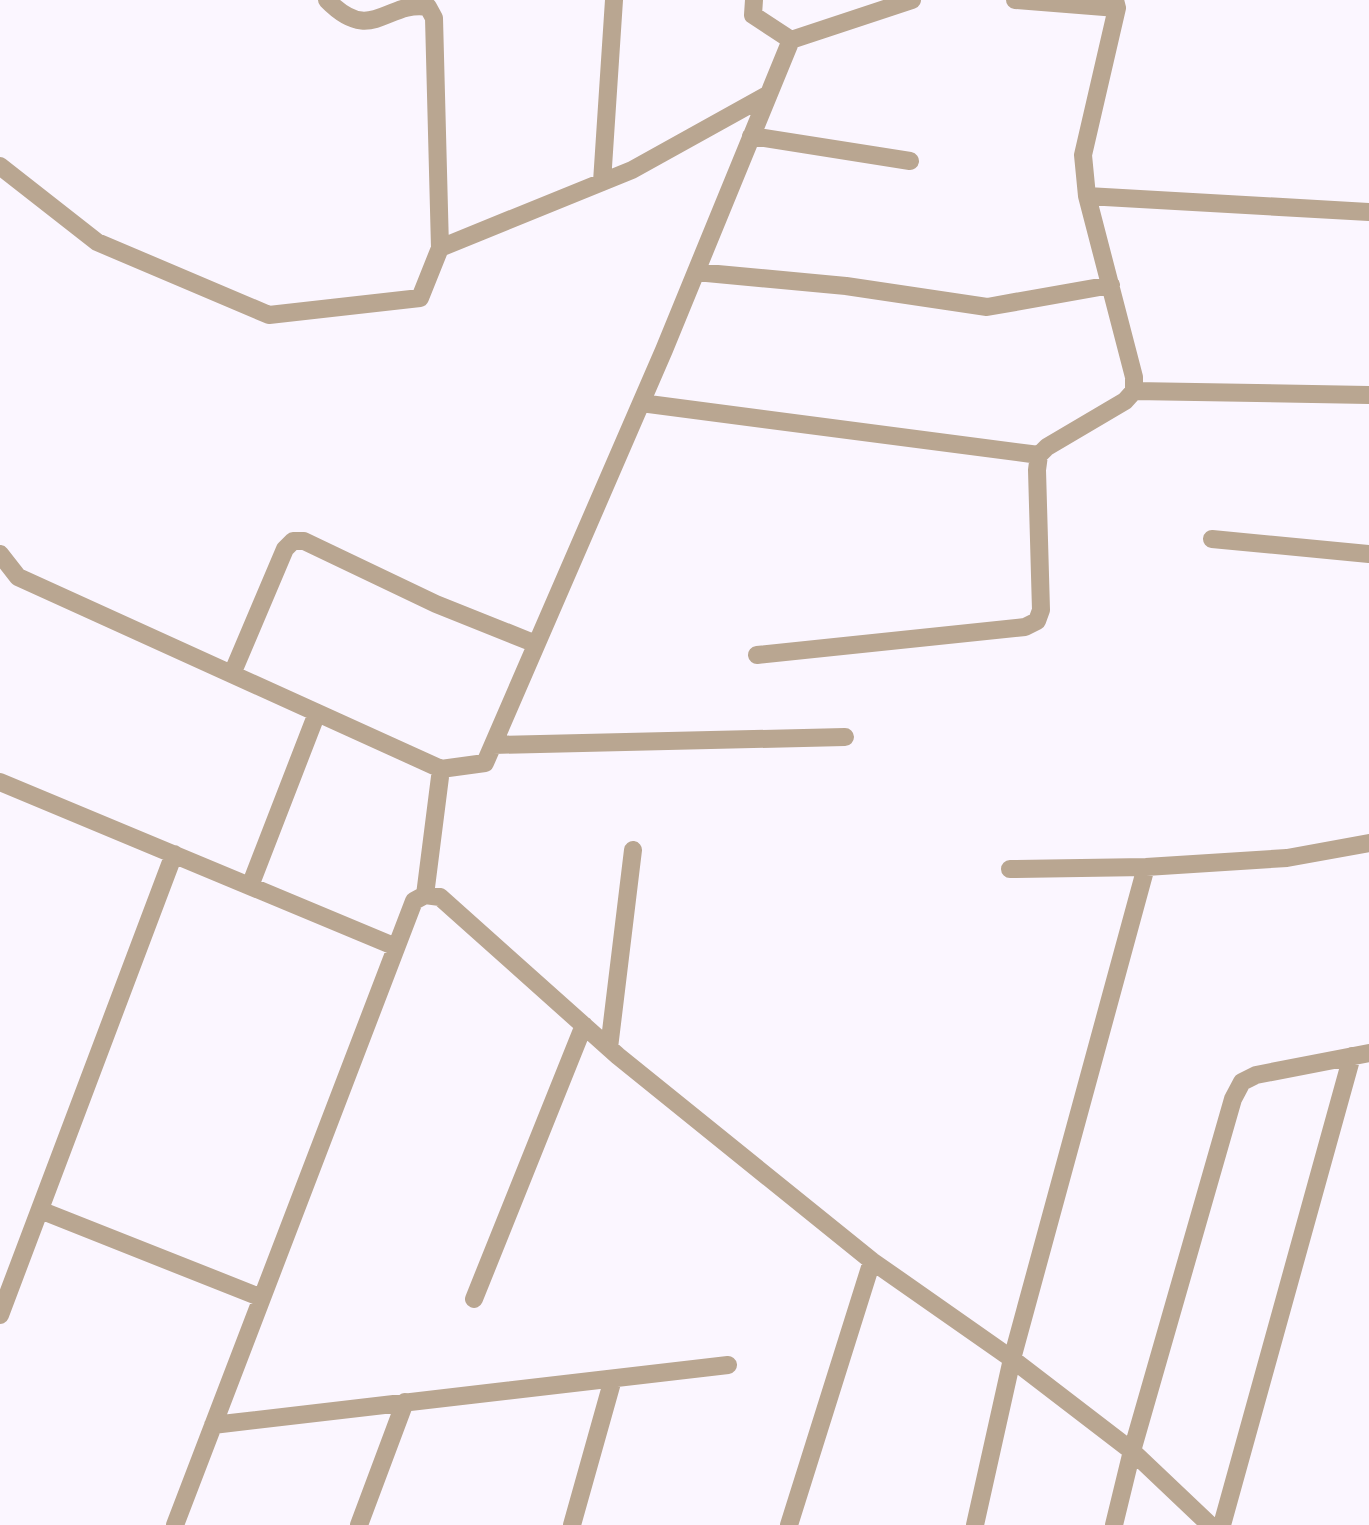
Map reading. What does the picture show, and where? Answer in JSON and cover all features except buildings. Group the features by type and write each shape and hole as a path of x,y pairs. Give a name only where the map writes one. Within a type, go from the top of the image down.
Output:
{"street":[{"path":"0,166 96,242 269,315 420,298 440,248 435,18 428,7 417,3 365,20 351,19 342,15 327,0"},
{"path":"602,182 614,0"},
{"path":"754,0 753,15 791,39"},
{"path":"791,39 912,0"},
{"path":"757,655 1025,627 1037,621 1041,610 1037,470 1039,455 1047,447 1125,401 1134,391 1134,377 1087,196 1083,155 1116,4 1015,0"},
{"path":"0,554 18,577 441,769 484,763 696,272 791,39"},
{"path":"440,248 632,170 769,94"},
{"path":"751,136 910,161"},
{"path":"1087,196 1369,212"},
{"path":"696,272 846,286 987,307 1111,285"},
{"path":"1134,391 1369,395"},
{"path":"640,403 1039,455"},
{"path":"1212,539 1369,554"},
{"path":"232,675 285,549 293,541 304,541 436,604 536,644"},
{"path":"250,886 317,713"},
{"path":"493,745 845,737"},
{"path":"426,895 441,769"},
{"path":"0,782 396,947"},
{"path":"1010,869 1146,867 1287,858 1369,843"},
{"path":"609,1048 633,849"},
{"path":"0,1315 174,854"},
{"path":"975,1525 1012,1359 1146,867"},
{"path":"175,1525 414,901 426,895 440,897 609,1048 872,1261 1012,1359 1132,1451 1210,1525"},
{"path":"474,1299 584,1025"},
{"path":"1114,1525 1132,1451 1233,1099 1242,1082 1256,1075 1361,1055 1222,1525"},
{"path":"40,1210 262,1298"},
{"path":"789,1525 872,1261"},
{"path":"213,1425 728,1365"},
{"path":"572,1525 613,1378"},
{"path":"359,1525 405,1402"}]}
